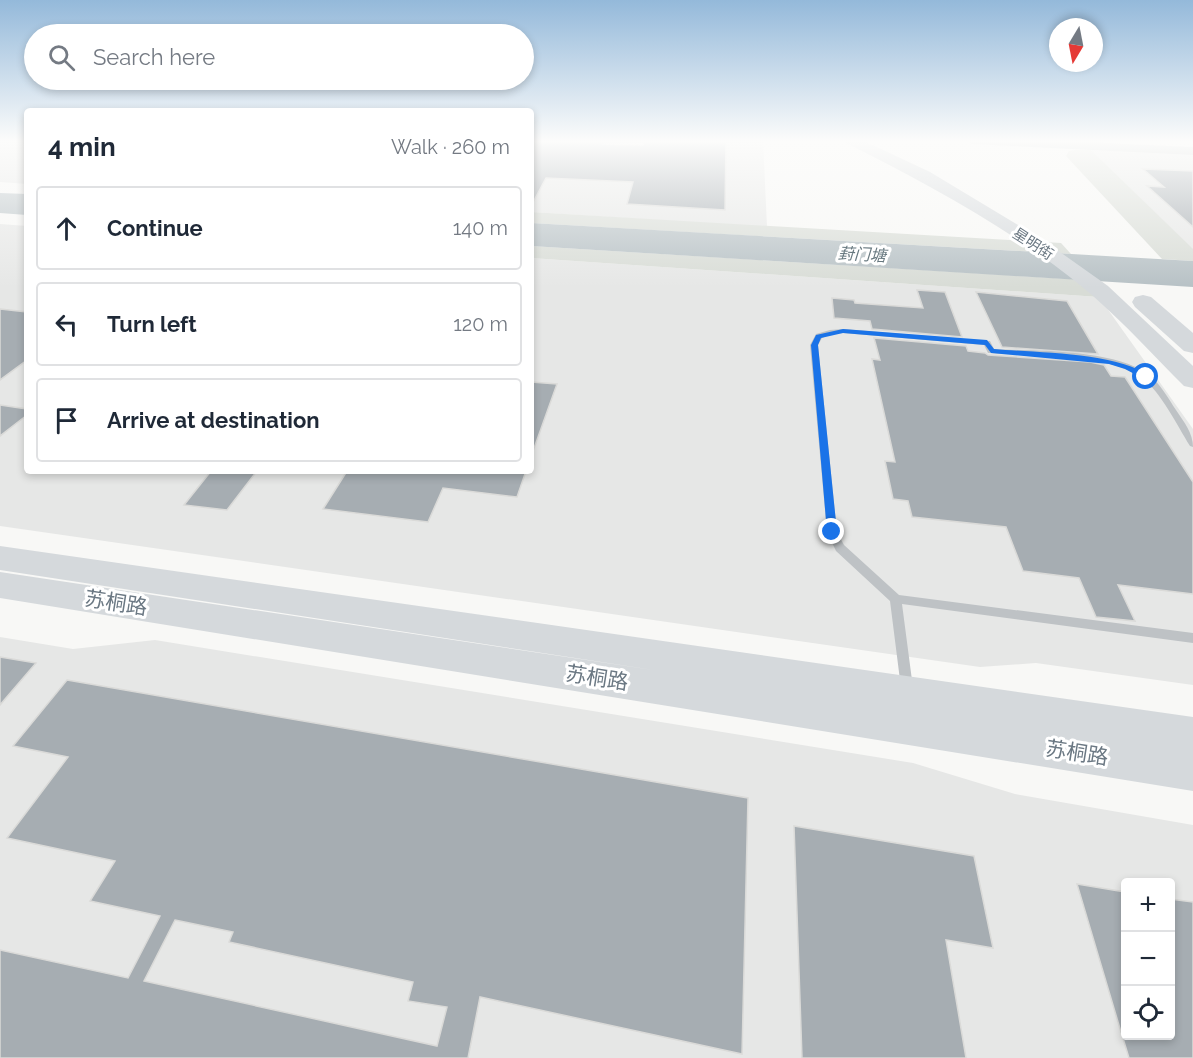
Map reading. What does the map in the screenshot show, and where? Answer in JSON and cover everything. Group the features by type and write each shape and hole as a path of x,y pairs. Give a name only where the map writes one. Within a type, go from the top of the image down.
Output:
{"main road":[{"name":"星明街","path":"946,189 1036,244 1100,291 1193,380"},
{"name":"星明街","path":"976,189 1062,242 1150,307 1193,346"},
{"name":"苏桐路","path":"0,558 1193,735"},
{"name":"苏桐路","path":"0,585 1193,771"}],"lane":[{"path":"1193,444 1146,377 1116,363 991,351 987,343 843,331 819,336 814,345 832,532 840,548 896,599 1193,638"},
{"path":"896,599 908,693"}],"shaded area":[{"path":"534,189 765,189 767,227 534,212"},
{"path":"1097,189 1132,189 1193,249 1193,261 1162,259"},
{"path":"1131,189 1193,189 1192,249"},
{"path":"534,212 1061,243 1071,254 534,223"},
{"path":"0,224 24,226 24,474 534,474 534,258 1099,297 1193,429 1193,685 1036,663 980,667 0,526"},
{"path":"534,246 1086,280 1099,297 534,258"},
{"path":"0,637 73,649 155,640 913,763 1015,794 1193,825 1193,1058 0,1058"}],"water":[{"path":"0,193 24,194 24,215 0,213"},
{"name":"葑门塘","path":"534,223 1193,261 1193,287 534,246"}],"building":[{"path":"534,189 540,189 534,200"},
{"path":"631,189 725,189 725,210 627,204"},
{"path":"1151,189 1193,189 1193,227"},
{"path":"917,290 945,292 962,337 872,329 870,321 834,318 832,298 854,300 855,303 923,308"},
{"path":"976,292 1067,301 1098,354 1002,347"},
{"path":"0,309 24,312 24,362 0,380"},
{"path":"874,338 966,346 968,351 988,355 1090,362 1104,365 1111,376 1125,377 1193,482 1193,594 1118,585 1135,621 1096,617 1079,578 1023,571 1006,527 912,517 908,501 893,499 885,461 895,462 872,359 880,360"},
{"path":"534,382 557,384 534,448"},
{"path":"0,405 24,409 24,417 0,436"},
{"path":"209,474 255,474 227,510 184,505"},
{"path":"345,474 525,474 517,497 443,488 428,522 323,509"},
{"path":"0,657 36,663 0,705"},
{"path":"67,680 748,798 742,1054 480,997 468,1058 0,1058 0,950 128,978 160,916 90,901 115,861 7,838 68,757 13,746","holes":["175,920 233,932 229,942 413,982 408,1001 447,1007 437,1046 144,981"]},
{"path":"794,826 974,856 993,948 946,940 966,1058 802,1058"},
{"path":"1077,884 1121,891 1121,1032"},
{"path":"1175,900 1193,902 1193,1058 1129,1058 1124,1040 1175,1040"}],"route":[{"path":"832,532 814,345 816,339 823,334 843,331 987,343 991,351 1110,362 1128,367 1146,377"}]}
